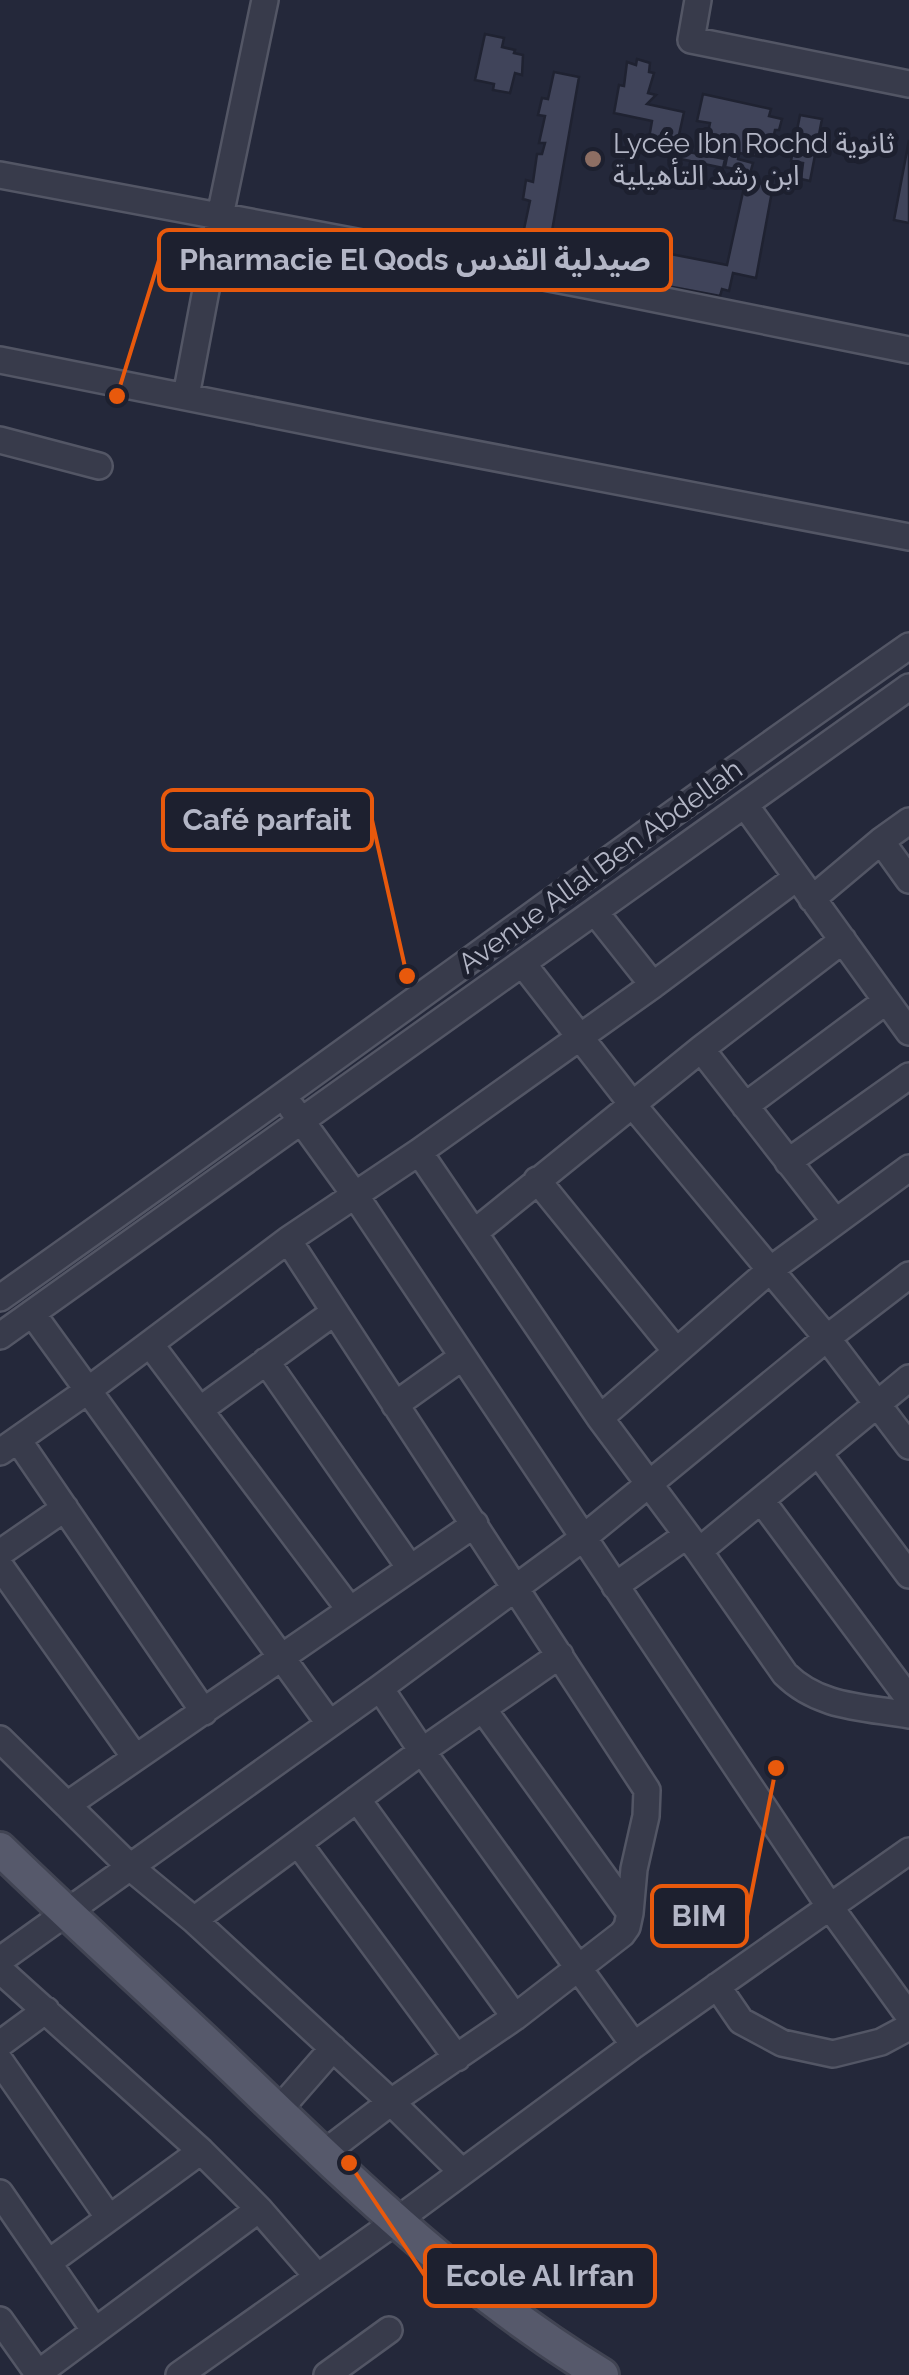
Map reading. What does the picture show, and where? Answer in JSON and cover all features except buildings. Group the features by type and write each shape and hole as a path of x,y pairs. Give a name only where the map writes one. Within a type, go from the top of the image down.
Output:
{"main road":[{"path":"0,1849 395,2222 513,2317 602,2375"}],"street":[{"path":"186,396 265,0"},
{"path":"698,0 691,40 909,84"},
{"path":"0,175 909,350"},
{"path":"0,360 909,537"},
{"path":"0,440 99,466"},
{"name":"Avenue Allal Ben Abdellah","path":"0,1298 909,646"},
{"name":"Avenue Allal Ben Abdellah","path":"0,1336 909,686"},
{"path":"745,805 909,1032"},
{"path":"812,900 909,821"},
{"path":"882,840 909,880"},
{"path":"204,1712 65,1508 9,1446 288,1240 580,1038 796,878"},
{"path":"595,912 653,985"},
{"path":"475,1232 701,1048 843,940"},
{"path":"523,964 632,1104 828,1338 909,1446"},
{"path":"746,1106 886,1001"},
{"path":"701,1048 835,1221"},
{"path":"788,1162 909,1076"},
{"path":"283,1096 355,1195 830,1906 909,2016"},
{"path":"419,1152 600,1418 785,1674 814,1697 909,1715"},
{"path":"600,1418 770,1270 909,1168"},
{"path":"536,1180 676,1351"},
{"path":"288,1240 647,1790 630,1914 622,1934 514,2017 322,2154"},
{"path":"0,1960 583,1538 909,1275"},
{"path":"201,1410 333,1313"},
{"path":"32,1314 329,1723"},
{"path":"150,1344 350,1610"},
{"path":"395,1404 462,1357"},
{"path":"266,1361 410,1568"},
{"path":"615,1586 761,1500 909,1378"},
{"path":"819,1454 909,1574"},
{"path":"761,1500 909,1699"},
{"path":"0,1553 65,1508"},
{"path":"67,1805 475,1524"},
{"path":"0,1566 135,1757"},
{"path":"194,1920 422,1751 560,1655"},
{"path":"380,1688 634,2044"},
{"path":"483,1709 630,1914"},
{"path":"0,1739 130,1867 194,1920 462,2172"},
{"path":"358,1799 514,2017"},
{"path":"298,1843 457,2058"},
{"path":"179,2375 395,2222 634,2044 909,1852"},
{"path":"0,1970 202,2151 317,2276"},
{"path":"717,1986 742,2020 782,2043 833,2054 882,2042 909,2026"},
{"path":"0,2044 46,2010"},
{"path":"278,2111 333,2048"},
{"path":"0,2061 109,2218"},
{"path":"48,2263 202,2151"},
{"path":"0,2193 95,2331"},
{"path":"0,2320 38,2374 259,2209"},
{"path":"326,2375 389,2330"}],"place":[{"name":"Lycée Ibn Rochd ثانوية ابن رشد التأهيلية","path":"593,159"},
{"name":"Pharmacie El Qods صيدلية القدس","path":"117,396"},
{"name":"Café parfait","path":"407,976"},
{"name":"BIM","path":"776,1768"},
{"name":"Ecole Al Irfan","path":"349,2163"}]}
